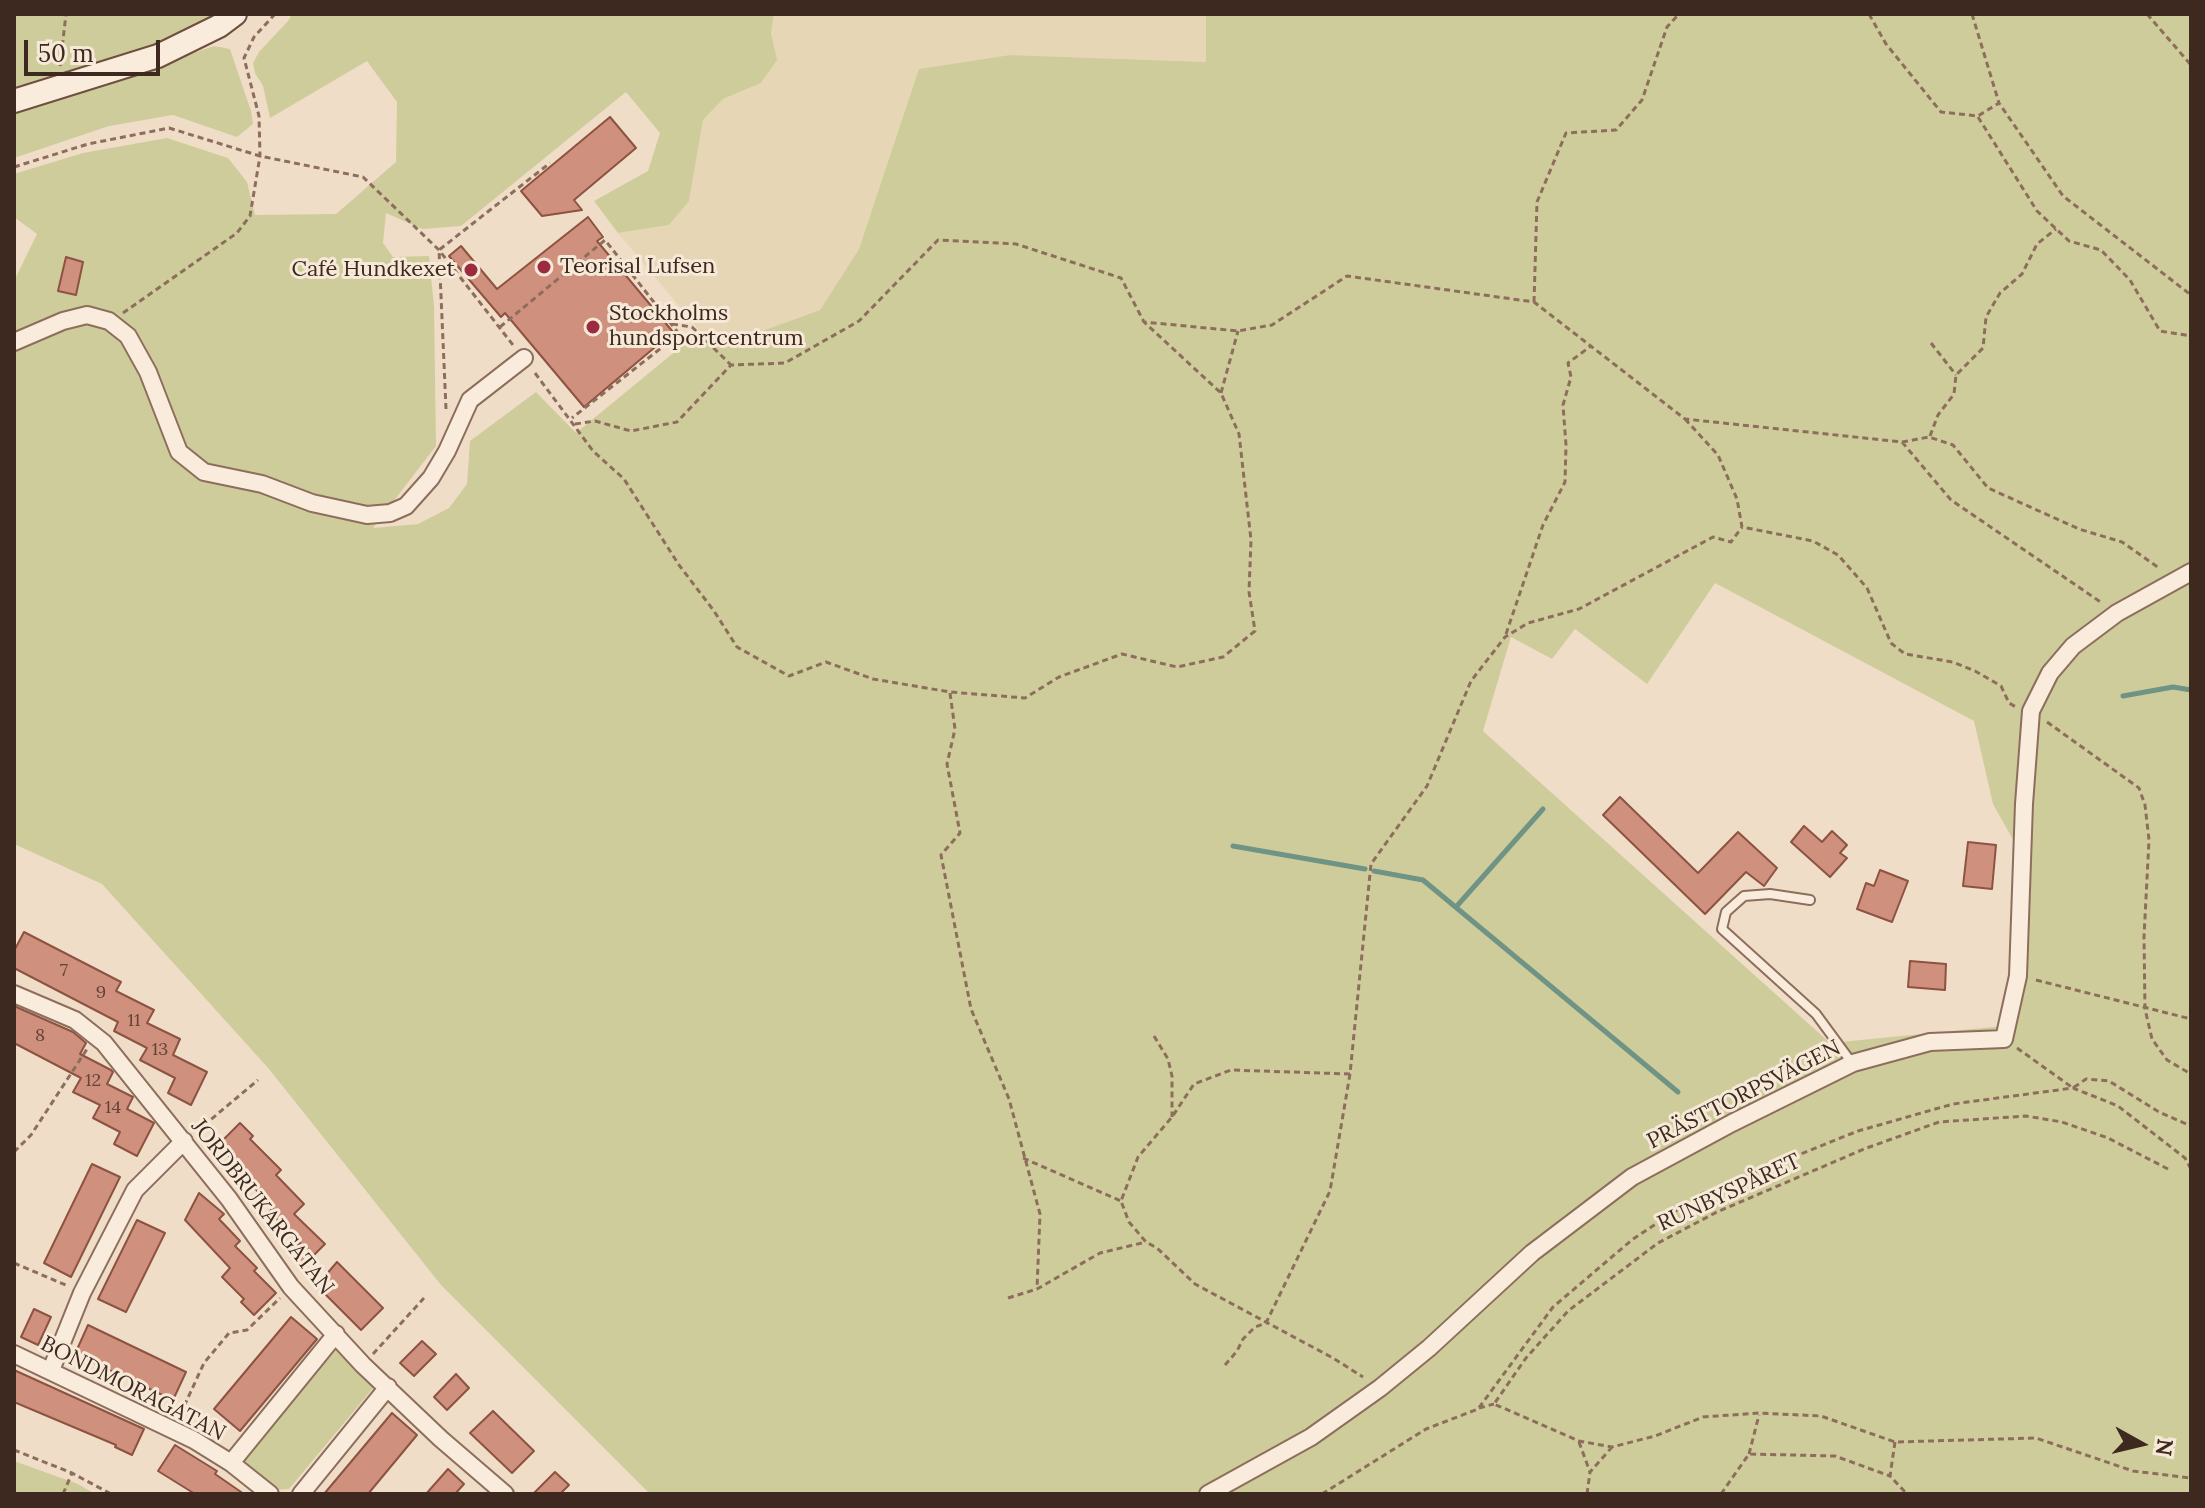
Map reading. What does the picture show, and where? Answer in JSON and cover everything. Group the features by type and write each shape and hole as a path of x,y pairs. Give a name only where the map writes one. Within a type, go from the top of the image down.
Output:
{"street":[{"path":"14,101 158,56 219,26 235,14"},
{"path":"14,342 63,321 87,315 109,321 128,336 148,372 179,452 204,472 262,484 312,503 367,515 390,513 406,506 431,478 470,400 524,358"},
{"path":"2004,1039 2018,976 2024,791 2031,711 2050,673 2073,646 2117,613 2191,572"},
{"name":"JORDBRUKARGATAN","path":"14,994 75,1020 104,1043 184,1141 291,1287 363,1365 505,1494"},
{"name":"PRÄSTTORPSVÄGEN","path":"1208,1494 1311,1437 1380,1388 1429,1348 1532,1253 1632,1177 1853,1063 1930,1042 2004,1039"},
{"path":"51,1370 82,1293 135,1190 184,1141"},
{"path":"231,1463 336,1334"},
{"name":"BONDMORAGATAN","path":"14,1354 174,1429 231,1463 270,1494"},
{"path":"301,1494 388,1387"}],"lane":[{"path":"1810,900 1770,894 1744,896 1726,912 1722,929 1816,1014 1853,1063"}],"path":[{"path":"62,85 60,74 66,14"},
{"path":"109,321 237,233 250,216 260,156 259,116 244,58 254,37 275,14"},
{"path":"1534,302 1537,202 1566,133 1616,130 1642,100 1667,27 1679,14"},
{"path":"1869,14 1886,44 1941,112 1978,116 1999,103"},
{"path":"1972,14 1999,103 2063,196 2191,295"},
{"path":"2147,14 2191,65"},
{"path":"1978,116 2037,211 2069,241 2101,250 2130,280 2160,331 2191,336"},
{"path":"14,167 88,144 169,128 260,156 363,177 439,250 572,419 575,424 593,451 624,479 737,647 789,676 826,662 873,679 950,692 1025,698 1059,677 1122,654 1177,667 1223,657 1255,631 1249,592 1251,540 1239,434 1221,393 1144,322 1121,278 1016,244 938,240 859,321 785,363 731,365 677,422 631,431 595,421 575,424"},
{"path":"439,250 550,163"},
{"path":"1929,437 1938,415 1954,394 1956,375 1983,348 1986,317 2000,293 2022,274 2037,244 2056,229"},
{"path":"500,327 605,240 672,324 679,334 572,419"},
{"path":"439,250 447,451"},
{"path":"1144,322 1238,331 1272,325 1347,276 1534,302 1685,419 1718,455 1737,499 1742,527 1731,542 1713,537 1579,609 1528,623 1505,637"},
{"path":"672,324 692,327 731,365"},
{"path":"1221,393 1238,331"},
{"path":"1931,343 1956,375"},
{"path":"1225,1365 1243,1339 1255,1327 1266,1323 1330,1191 1350,1074 1371,864 1427,786 1471,681 1505,637 1543,525 1565,482 1563,405 1571,377 1568,363 1591,346"},
{"path":"1685,419 1902,442 1929,437 1953,445 1988,488 2079,529 2122,542 2175,580"},
{"path":"1902,442 1951,500 2117,613"},
{"path":"1742,527 1813,541 1838,555 1867,588 1891,643 1905,654 1953,662 1975,671 2001,686 2009,703 2021,710 2031,711 2139,788 2145,805 2149,840 2144,937 2145,1009 2152,1039 2167,1060 2191,1074"},
{"path":"950,692 955,729 947,764 960,833 941,855 971,1009 1009,1099 1040,1214 1037,1289"},
{"path":"2018,976 2191,1019"},
{"path":"14,1152 31,1135 95,1036"},
{"path":"1154,1036 1168,1059 1172,1076 1172,1117"},
{"path":"2004,1039 2073,1088 2118,1106 2185,1158 2191,1169"},
{"path":"1350,1074 1231,1070 1194,1084 1172,1117 1138,1157 1121,1201 1129,1222 1146,1242 1157,1248 1195,1284 1333,1358 1380,1388"},
{"name":"RUNBYSPÅRET","path":"1478,1409 1553,1307 1633,1239 1701,1194 1858,1131 1940,1108 2073,1088 2086,1079 2109,1081 2159,1112 2191,1126"},
{"path":"184,1141 258,1080"},
{"name":"RUNBYSPÅRET","path":"1494,1404 1526,1358 1568,1311 1658,1243 1717,1212 1864,1149 1939,1122 2026,1116 2062,1122 2108,1138 2168,1169"},
{"path":"1023,1158 1121,1201"},
{"path":"1008,1298 1037,1289 1100,1253 1146,1242"},
{"path":"14,1263 82,1293"},
{"path":"174,1429 204,1363 229,1333 247,1330 291,1287"},
{"path":"363,1365 424,1298"},
{"path":"1322,1494 1426,1429 1494,1404 1579,1441 1612,1447 1655,1436 1703,1417 1759,1413 1821,1416 1895,1442 2036,1438 2133,1471 2191,1478"},
{"path":"1721,1494 1749,1454 1759,1413"},
{"path":"1579,1441 1590,1472 1587,1494"},
{"path":"1890,1476 1895,1442"},
{"path":"1590,1472 1612,1447"},
{"path":"14,1450 72,1473 111,1494"},
{"path":"1749,1454 1835,1456 1890,1476 1907,1494"},
{"path":"63,1494 72,1473"}],"shaded area":[{"path":"14,14 218,14 184,34 83,70 14,90"},
{"path":"292,14 774,14 771,33 777,60 761,83 723,99 703,120 689,201 669,225 618,233 594,201 648,171 660,133 626,92 461,226 422,229 386,213 383,243 393,257 429,256 434,306 436,446 373,528 418,524 449,508 467,484 470,441 536,392 576,433 700,331 729,343 820,310 859,249 919,69 1010,55 1206,62 1206,14 2191,14 2191,1494 650,1494 441,1285 269,1069 102,884 14,844 14,281 37,234 14,217 14,174 83,153 167,138 228,158 247,182 255,215 336,214 396,162 397,102 367,61 270,118 263,86 253,63 259,52","holes":["1715,583 1974,721 1993,804 2016,845 2015,977 2003,1026 1830,1043 1483,731 1511,637 1552,659 1575,629 1647,684"]},
{"path":"774,14 1206,14 1207,62 1010,55 920,69 859,249 820,310 729,343 700,331 618,233 669,225 689,201 703,120 723,99 761,83 776,61 771,33"},
{"path":"214,46 230,49 251,111 253,124 237,137 173,115 109,126 14,158 14,113"},
{"path":"337,1349 374,1387 289,1489 275,1490 241,1466 240,1459"},
{"path":"14,1461 78,1484 95,1494 14,1494"}],"building":[{"path":"610,117 636,148 574,200 582,210 542,216 521,191"},
{"name":"Stockholms hundsportcentrum","path":"588,217 603,237 597,241 673,332 584,407 505,313 501,317 449,256 461,246 497,289"},
{"path":"66,257 83,262 76,295 58,291"},
{"path":"1620,797 1698,873 1738,832 1777,868 1764,886 1746,872 1705,914 1603,815"},
{"path":"1804,826 1822,842 1832,831 1847,845 1840,853 1847,858 1830,877 1791,842"},
{"path":"1968,842 1996,845 1992,889 1963,886"},
{"path":"1880,870 1908,881 1892,922 1857,909 1866,883 1874,886"},
{"path":"24,932 121,982 116,991 154,1010 147,1023 180,1039 173,1055 207,1072 191,1105 168,1093 175,1078 140,1060 147,1048 114,1031 118,1022 14,968 14,951"},
{"path":"1910,961 1946,964 1945,990 1908,987"},
{"path":"14,1006 73,1032 86,1043 80,1054 113,1072 107,1084 133,1097 127,1109 154,1123 137,1156 114,1144 120,1132 93,1118 100,1105 73,1092 81,1078 14,1043"},
{"path":"240,1123 253,1136 250,1139 281,1170 276,1175 304,1204 294,1214 325,1244 303,1266 290,1254 300,1243 269,1212 274,1207 245,1179 248,1175 218,1145"},
{"path":"92,1164 120,1177 71,1277 44,1263"},
{"path":"199,1193 224,1214 219,1219 240,1241 235,1246 276,1293 254,1315 241,1302 244,1299 222,1277 230,1268 185,1220"},
{"path":"137,1220 165,1233 126,1312 98,1299"},
{"path":"337,1262 383,1308 361,1330 319,1288 322,1285 319,1283"},
{"path":"34,1309 51,1317 38,1345 21,1337"},
{"path":"291,1317 317,1339 240,1431 214,1409"},
{"path":"88,1325 186,1372 173,1400 75,1354"},
{"path":"422,1341 436,1354 414,1376 400,1363"},
{"path":"14,1370 144,1429 132,1455 116,1445 14,1402"},
{"path":"456,1374 469,1388 447,1410 434,1397"},
{"path":"493,1411 534,1451 512,1473 470,1433"},
{"path":"392,1413 417,1435 368,1494 324,1494"},
{"path":"175,1445 217,1471 215,1474 244,1494 195,1494 158,1471"},
{"path":"448,1469 464,1484 455,1494 426,1494"},
{"path":"555,1472 569,1485 560,1494 533,1494"}],"waterway":[{"path":"2123,696 2173,687 2191,690"},
{"path":"1456,907 1543,809"},
{"path":"1233,846 1365,869"},
{"path":"1374,871 1423,880 1678,1092"}],"place":[{"name":"Teorisal Lufsen","path":"544,267"},
{"name":"Café Hundkexet","path":"471,270"},
{"name":"Stockholms hundsportcentrum","path":"593,327"}]}
